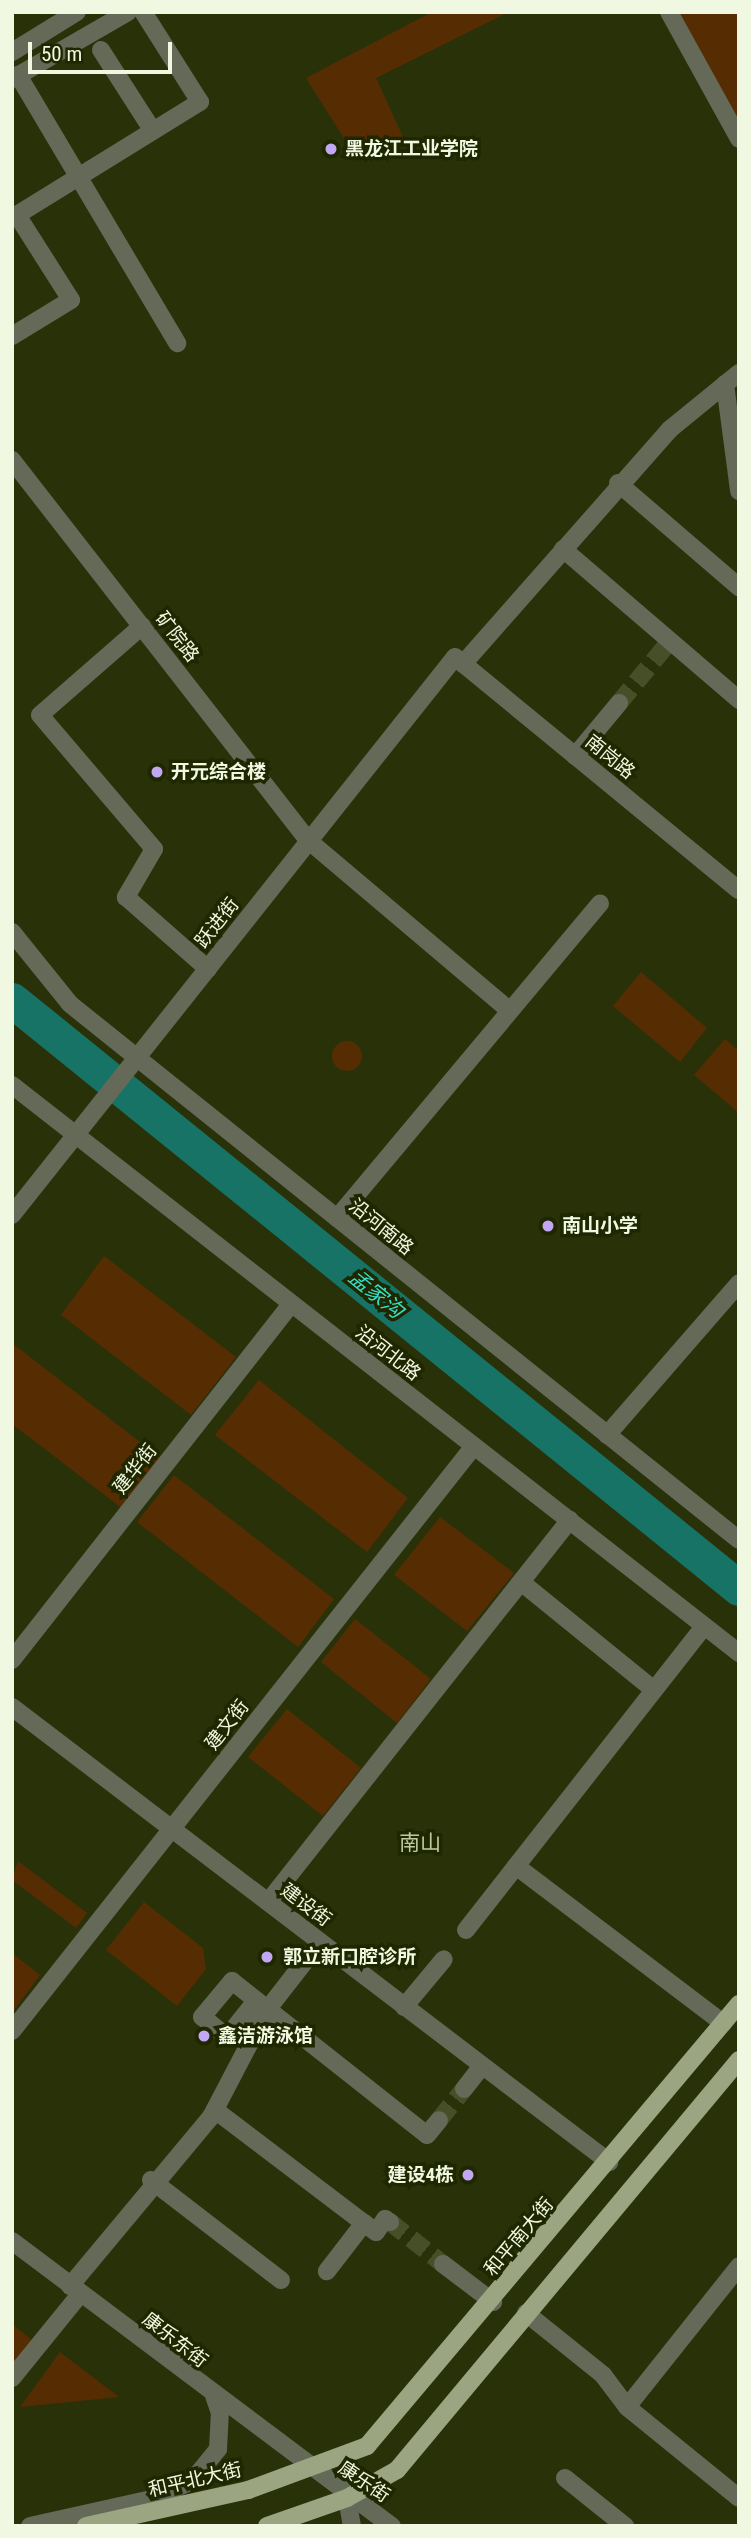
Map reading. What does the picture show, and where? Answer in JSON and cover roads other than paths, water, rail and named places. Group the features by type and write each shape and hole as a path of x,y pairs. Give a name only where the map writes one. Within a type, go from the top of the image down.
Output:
{"main road":[{"name":"和平南大街","path":"312,2472 368,2446 493,2302 739,2004"},
{"path":"267,2526 347,2498 397,2470 739,2060"},
{"name":"和平北大街","path":"86,2526 312,2472"}],"street":[{"path":"12,51 78,12"},
{"path":"128,12 15,77 79,177 177,343"},
{"path":"12,336 71,300 15,216 200,102 144,12"},
{"path":"669,12 739,139"},
{"path":"101,50 153,131"},
{"path":"732,378 739,491"},
{"name":"跃进街","path":"12,1215 309,841 459,660 562,549 618,483 732,378"},
{"name":"矿院路","path":"12,460 309,841 510,1011"},
{"path":"618,483 739,587"},
{"path":"562,549 739,700"},
{"path":"142,626 40,715 154,849 127,897 208,969"},
{"name":"南岗路","path":"459,660 739,890"},
{"path":"575,756 619,703"},
{"path":"337,1218 600,904"},
{"name":"沿河南路","path":"12,932 70,1004 133,1063 337,1218 739,1540"},
{"name":"沿河北路","path":"12,1085 739,1653"},
{"path":"607,1435 739,1283"},
{"name":"建华街","path":"12,1660 291,1304"},
{"name":"建文街","path":"12,2031 474,1446"},
{"path":"268,1902 570,1520"},
{"path":"521,1582 654,1689"},
{"path":"466,1930 704,1626"},
{"name":"建设街","path":"12,1707 609,2161"},
{"path":"516,1866 723,2023"},
{"path":"12,2378 151,2180 215,2110 262,2006 320,1942"},
{"path":"404,2007 444,1959"},
{"path":"262,2006 427,2135 439,2120"},
{"path":"464,2089 482,2066"},
{"path":"215,2110 376,2232 385,2219 390,2222"},
{"path":"151,2180 281,2280"},
{"path":"327,2271 364,2223"},
{"name":"康乐东街","path":"12,2241 312,2472"},
{"path":"443,2264 493,2302"},
{"path":"627,2407 739,2266"},
{"path":"526,2313 603,2375 627,2407 739,2498"},
{"path":"30,2526 156,2498 193,2480 218,2449 220,2413 214,2396"},
{"name":"康乐街","path":"312,2472 392,2526"},
{"path":"565,2478 625,2526"},
{"path":"347,2498 352,2526"},
{"path":"347,2498 369,2526"}],"waterway":[{"name":"孟家沟","path":"12,1000 739,1588"}],"tunnel":[{"path":"619,703 670,641"},
{"path":"439,2120 464,2089"},
{"path":"390,2222 443,2264"}],"place":[{"name":"黑龙江工业学院","path":"331,149"},
{"name":"开元综合楼","path":"157,772"},
{"name":"南山小学","path":"548,1226"},
{"name":"郭立新口腔诊所","path":"267,1957"},
{"name":"鑫洁游泳馆","path":"204,2036"},
{"name":"建设4栋","path":"468,2175"}],"district":[{"name":"南山","path":"420,1843"}]}
